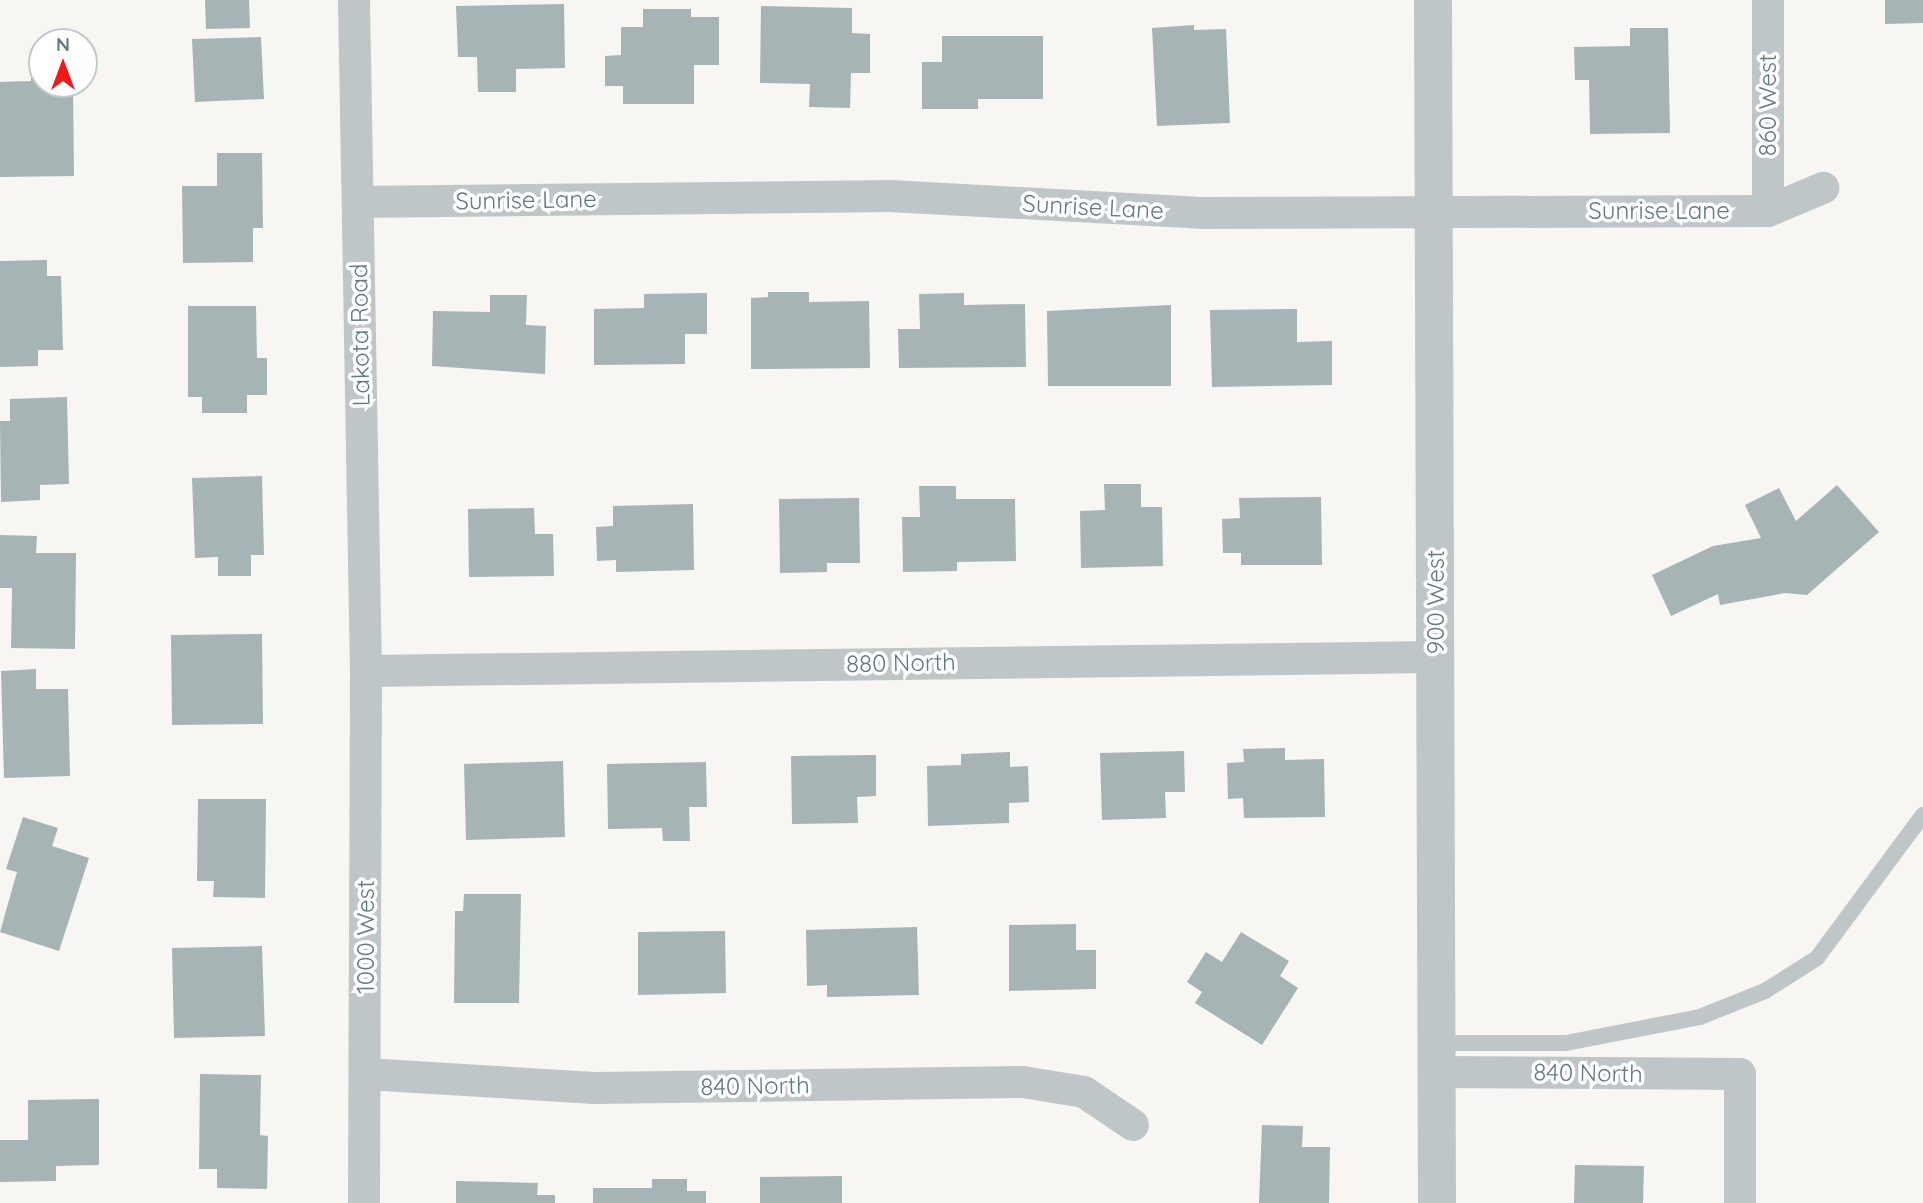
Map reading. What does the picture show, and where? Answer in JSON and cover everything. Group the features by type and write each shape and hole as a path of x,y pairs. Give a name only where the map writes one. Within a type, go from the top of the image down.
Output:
{"street":[{"name":"Lakota Road","path":"354,0 366,671"},
{"name":"900 West","path":"1433,0 1437,1203"},
{"name":"860 West","path":"1768,0 1768,211"},
{"name":"Sunrise Lane","path":"358,202 890,197 1202,213 1768,211 1823,188"},
{"name":"880 North","path":"366,671 1436,657"},
{"name":"1000 West","path":"364,1203 366,671"},
{"name":"840 North","path":"1437,1057 1740,1074 1740,1203"},
{"name":"840 North","path":"366,1074 595,1088 1023,1082 1084,1092 1133,1125"}],"lane":[{"path":"1437,1057 1566,1043 1700,1017 1765,991 1816,958 1923,814"}],"building":[{"path":"205,0 249,0 250,28 206,29"},
{"path":"1885,0 1923,0 1923,23 1885,24"},
{"path":"564,4 565,68 516,69 516,92 478,92 477,57 458,57 456,6"},
{"path":"761,6 852,8 852,33 870,34 870,73 851,73 850,108 809,107 810,84 760,83"},
{"path":"643,9 691,9 691,17 719,17 719,65 694,65 694,104 623,104 623,86 605,86 605,56 621,55 621,27 643,27"},
{"path":"1194,25 1194,30 1226,29 1230,123 1157,126 1152,28"},
{"path":"1630,28 1668,28 1670,133 1590,134 1589,80 1575,80 1574,47 1630,46"},
{"path":"942,36 1043,36 1043,99 978,99 978,109 922,109 922,62 942,62"},
{"path":"261,37 264,99 195,102 192,39"},
{"path":"28,81 28,98 73,98 74,176 0,177 0,82"},
{"path":"217,153 262,153 263,228 253,228 253,262 183,263 182,186 217,186"},
{"path":"47,260 47,276 61,276 63,350 38,350 38,366 0,367 0,261"},
{"path":"768,292 809,292 809,302 869,301 870,368 751,369 751,298 768,297"},
{"path":"707,293 707,334 685,334 685,364 594,365 594,309 644,308 644,294"},
{"path":"964,293 964,305 1025,304 1026,367 899,368 898,329 920,329 919,294"},
{"path":"490,295 527,295 526,325 546,326 545,374 432,366 433,311 490,312"},
{"path":"1171,305 1171,386 1048,386 1047,311"},
{"path":"188,306 256,306 257,358 267,358 267,395 247,395 247,413 202,413 202,397 188,397"},
{"path":"1297,309 1297,342 1332,341 1332,385 1212,387 1210,310"},
{"path":"67,397 69,484 40,485 40,500 1,502 0,421 10,421 10,399"},
{"path":"262,476 264,555 251,555 251,576 218,576 218,557 195,558 192,478"},
{"path":"1104,484 1141,484 1141,507 1162,507 1163,566 1081,568 1080,511 1105,510"},
{"path":"1837,485 1879,532 1807,595 1785,593 1720,605 1718,594 1671,616 1652,575 1713,546 1761,538 1745,505 1779,488 1796,521"},
{"path":"919,486 956,486 956,499 1015,499 1016,561 957,562 957,571 903,572 902,517 920,517"},
{"path":"1321,497 1322,565 1241,565 1241,553 1223,553 1222,519 1240,518 1239,498"},
{"path":"859,498 860,563 827,563 827,572 780,573 779,499"},
{"path":"693,504 694,570 616,572 616,560 597,561 596,527 613,526 613,506"},
{"path":"534,508 535,534 553,534 554,576 469,577 468,509"},
{"path":"0,535 37,536 36,553 76,553 75,649 11,648 12,588 0,588"},
{"path":"262,634 263,724 172,725 171,635"},
{"path":"36,669 36,689 68,689 70,776 4,778 1,671"},
{"path":"1285,748 1285,760 1324,759 1325,817 1244,818 1243,798 1228,799 1227,763 1244,762 1243,749"},
{"path":"1184,751 1185,792 1165,792 1166,818 1102,820 1100,753"},
{"path":"1010,752 1010,767 1028,766 1029,802 1009,803 1009,823 928,826 927,766 961,765 961,754"},
{"path":"876,755 876,796 857,797 858,823 792,824 791,756"},
{"path":"563,761 565,837 466,840 464,764"},
{"path":"706,762 707,807 689,807 690,841 663,841 662,828 608,829 607,764"},
{"path":"198,799 266,799 265,898 213,897 214,881 197,881"},
{"path":"23,817 58,828 52,846 89,858 59,951 0,932 17,872 6,869"},
{"path":"464,894 521,894 519,1003 454,1003 455,911 463,911"},
{"path":"1076,924 1076,950 1096,950 1096,989 1009,991 1009,925"},
{"path":"917,927 919,995 827,997 827,985 807,986 806,930"},
{"path":"725,931 726,993 638,995 638,932"},
{"path":"1241,932 1289,961 1280,976 1298,988 1262,1045 1195,1003 1202,992 1187,982 1206,952 1222,962"},
{"path":"262,946 265,1036 174,1038 172,948"},
{"path":"200,1074 261,1075 260,1135 268,1136 267,1189 217,1188 217,1169 199,1169"},
{"path":"99,1099 99,1165 56,1166 56,1181 0,1182 0,1140 28,1140 28,1100"},
{"path":"1262,1125 1303,1126 1302,1147 1330,1147 1329,1203 1259,1203"},
{"path":"1575,1165 1644,1166 1643,1203 1574,1203"},
{"path":"842,1176 842,1203 760,1203 760,1177"},
{"path":"652,1179 687,1179 687,1191 706,1191 706,1203 593,1203 593,1188 652,1188"},
{"path":"456,1181 538,1183 537,1195 555,1195 555,1203 456,1203"}]}
